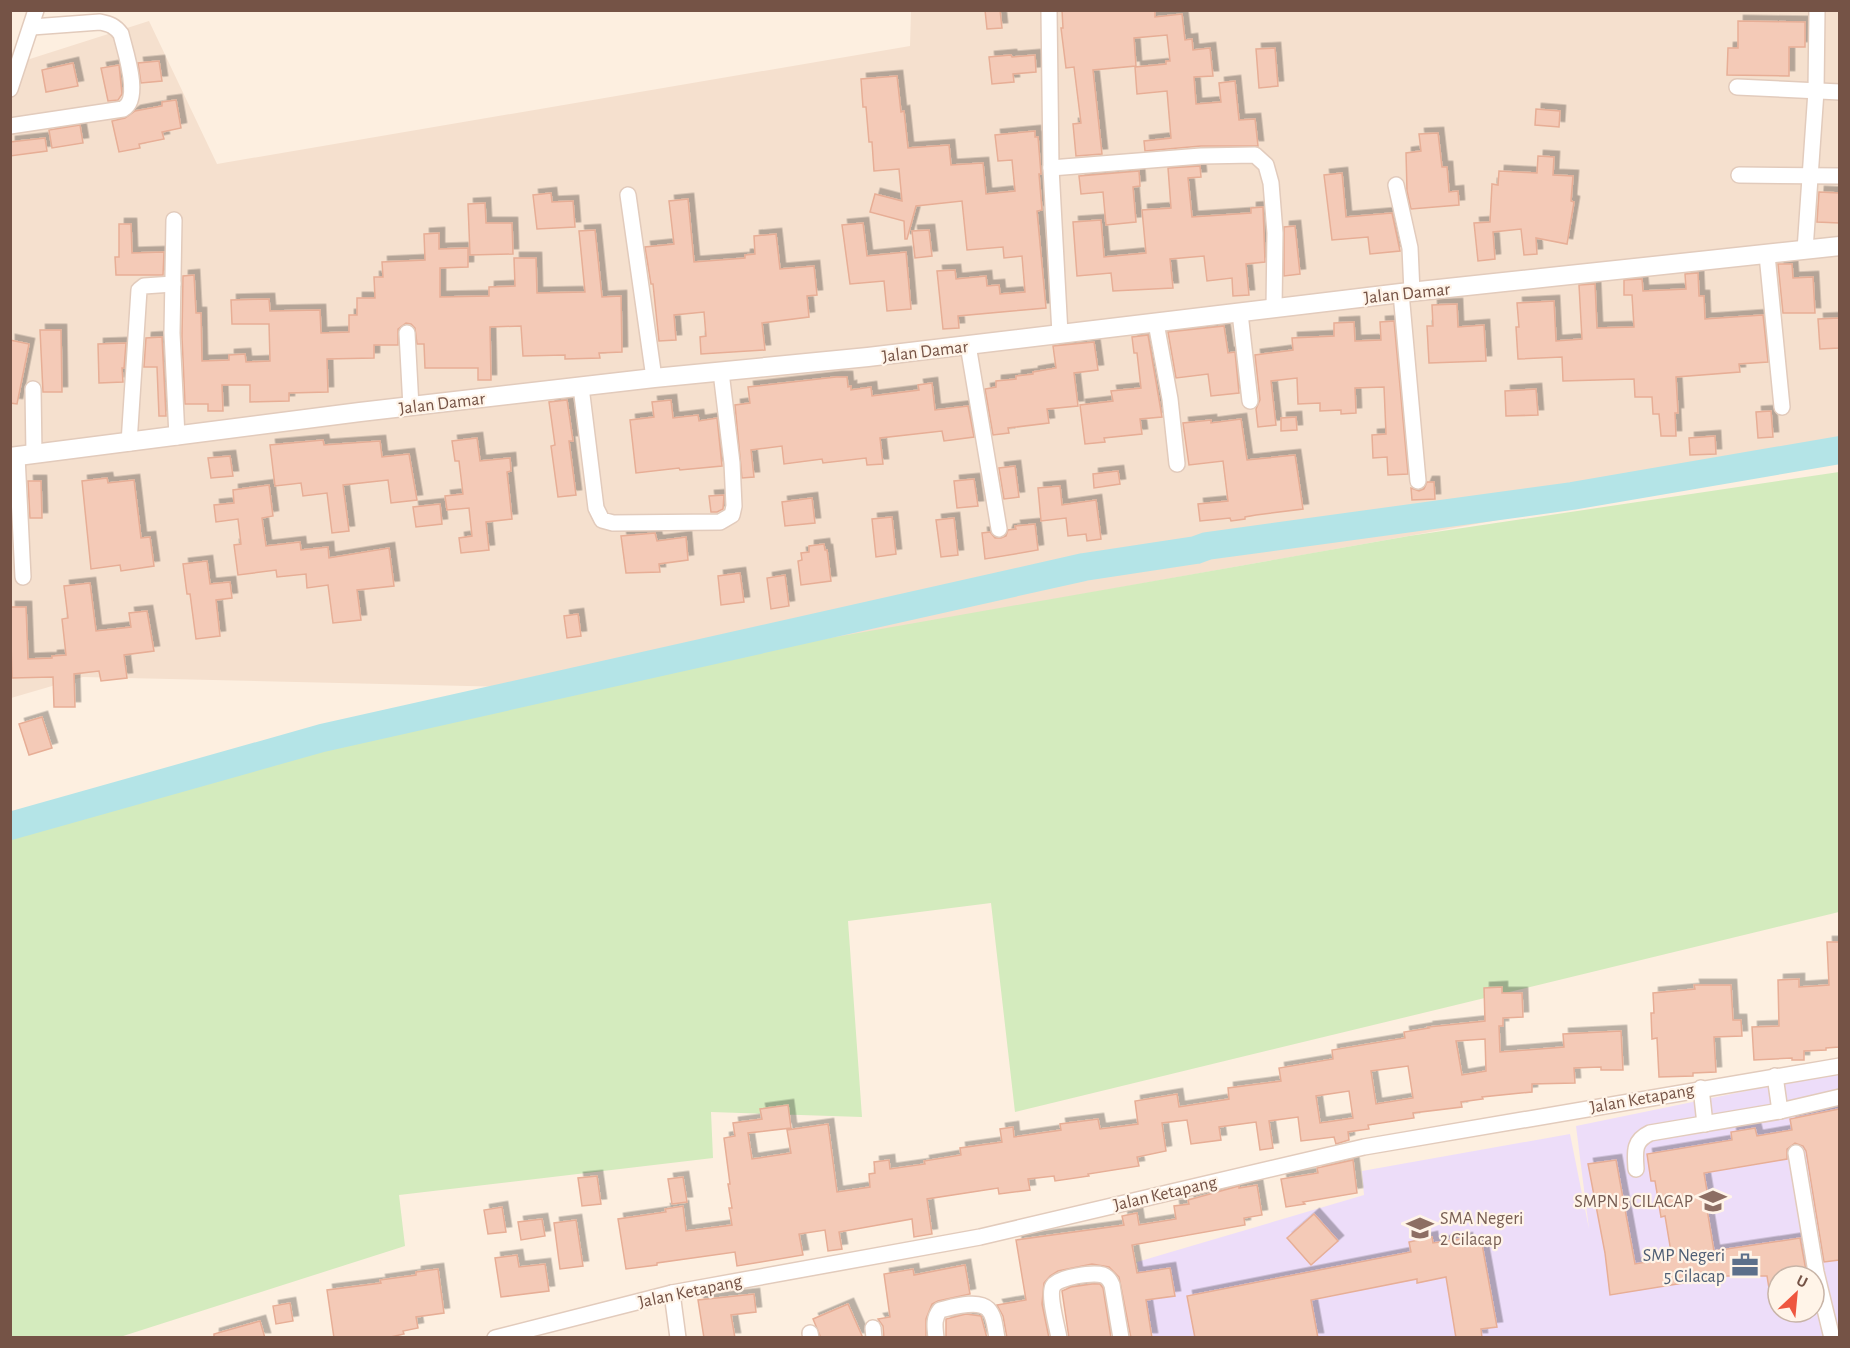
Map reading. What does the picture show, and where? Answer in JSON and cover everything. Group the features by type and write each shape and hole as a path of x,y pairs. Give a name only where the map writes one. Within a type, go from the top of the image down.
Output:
{"street":[{"path":"10,89 36,10"},
{"path":"1048,10 1051,168 1060,334"},
{"path":"1805,250 1816,91 1817,10"},
{"path":"10,126 123,109 128,106 132,98 121,34 116,28 100,22 32,27"},
{"path":"1737,87 1839,92"},
{"path":"1051,168 1202,156 1256,155 1266,165 1271,183 1275,233 1274,309"},
{"path":"1739,174 1839,177"},
{"path":"1396,185 1410,248 1407,293 1418,481"},
{"path":"628,195 654,378"},
{"path":"174,220 172,333 177,437"},
{"name":"Jalan Damar","path":"21,456 654,378 968,345 1407,293 1839,246"},
{"path":"1767,255 1782,407"},
{"path":"129,443 139,290 144,286 173,284"},
{"path":"1240,313 1250,401"},
{"path":"1156,323 1170,399 1177,464"},
{"path":"407,333 411,407"},
{"path":"968,345 999,529"},
{"path":"580,387 596,508 602,520 613,524 720,522 732,515 734,506 732,463 722,372"},
{"path":"23,578 21,456 33,389"},
{"name":"Jalan Ketapang","path":"495,1338 672,1293 980,1237 1364,1147 1839,1066"},
{"path":"1775,1076 1780,1111"},
{"path":"1701,1088 1705,1124"},
{"path":"1636,1169 1635,1148 1643,1136 1650,1133 1780,1111 1839,1096"},
{"path":"1796,1153 1816,1272 1832,1338"},
{"path":"1059,1338 1052,1294 1054,1284 1069,1277 1097,1274 1109,1278 1112,1285 1121,1338"},
{"path":"672,1293 678,1338"},
{"path":"936,1338 934,1326 940,1310 973,1304 988,1309 993,1316 997,1338"}],"shaded area":[{"path":"911,11 1839,11 1839,463 1599,502 556,688 83,677 11,698 11,65 149,21 217,164 910,46"},
{"path":"1839,1072 1839,1337 1153,1337 1137,1262 1364,1195 1362,1171 1570,1134 1589,1229 1576,1126"}],"green space":[{"path":"1839,472 1839,912 1015,1112 991,903 848,921 862,1117 711,1112 713,1158 399,1195 405,1246 120,1337 11,1338 11,837 546,688 1409,536"}],"building":[{"path":"985,10 1000,10 1002,28 987,29"},
{"path":"1062,10 1155,10 1155,17 1182,14 1185,40 1192,39 1193,50 1210,48 1213,76 1194,77 1196,104 1221,102 1219,83 1235,81 1239,120 1255,119 1258,146 1201,146 1145,151 1144,141 1171,138 1167,91 1137,94 1135,67 1166,64 1166,61 1170,61 1167,35 1134,38 1136,66 1093,70 1102,154 1076,156 1073,124 1081,123 1074,67 1066,68 1061,28 1063,28"},
{"path":"1738,21 1805,22 1805,47 1789,47 1789,76 1727,75 1728,48 1738,48"},
{"path":"1275,48 1278,86 1259,88 1256,49"},
{"path":"1011,55 1012,57 1035,55 1036,72 1013,74 1014,82 992,84 989,57"},
{"path":"159,61 162,81 141,83 138,63"},
{"path":"73,63 78,86 46,92 42,70"},
{"path":"119,65 122,94 118,100 108,101 101,68"},
{"path":"897,76 908,148 949,145 951,165 983,163 986,194 1015,191 1012,160 998,161 995,135 1035,131 1035,137 1038,137 1041,174 1039,174 1042,210 1037,211 1046,308 958,316 959,328 943,329 937,271 955,270 956,279 986,276 987,286 999,285 1000,294 1025,292 1022,256 1004,258 1003,247 967,250 962,201 916,206 907,239 905,239 904,221 870,212 875,194 902,201 899,169 874,171 872,142 869,142 861,79"},
{"path":"176,100 181,128 162,132 164,139 139,144 140,148 119,152 112,121 125,118 135,111 162,106 162,102"},
{"path":"1536,109 1560,111 1559,127 1535,125"},
{"path":"80,125 83,143 52,148 49,130"},
{"path":"1438,133 1442,167 1447,167 1449,192 1458,191 1459,205 1411,209 1407,191 1406,153 1421,151 1419,134"},
{"path":"45,138 47,151 10,156 10,142"},
{"path":"1538,156 1554,157 1553,175 1573,176 1571,201 1574,202 1567,244 1536,238 1537,254 1524,255 1521,229 1493,232 1495,259 1478,261 1474,223 1490,222 1492,184 1498,185 1499,171 1537,173"},
{"path":"1200,166 1201,177 1188,178 1192,217 1251,213 1251,208 1263,207 1265,262 1246,264 1249,295 1233,296 1232,278 1207,281 1204,256 1170,259 1173,288 1113,291 1111,273 1077,276 1073,222 1101,220 1104,257 1146,253 1142,210 1171,208 1168,168"},
{"path":"1139,171 1140,186 1133,187 1136,222 1106,225 1103,192 1081,194 1079,176"},
{"path":"1342,173 1346,217 1392,213 1400,251 1370,254 1368,237 1332,240 1324,175"},
{"path":"1819,192 1839,193 1839,223 1817,222"},
{"path":"551,193 552,202 573,201 575,227 537,229 533,195"},
{"path":"688,199 694,262 745,258 745,255 755,254 754,236 776,234 780,269 814,266 817,295 807,296 809,317 762,323 765,350 701,354 700,337 706,336 704,312 674,315 676,340 659,341 653,284 651,284 645,247 674,244 669,201"},
{"path":"485,203 486,223 512,223 513,254 470,255 468,204"},
{"path":"863,223 867,256 906,252 911,309 887,311 884,281 850,284 842,225"},
{"path":"119,224 131,224 132,253 164,252 163,275 116,275 115,257 119,257"},
{"path":"1295,226 1300,274 1284,276 1284,227"},
{"path":"595,230 602,297 621,296 622,352 599,353 600,358 565,359 565,355 523,356 521,326 490,327 491,380 478,380 478,368 425,368 424,344 417,344 415,328 406,323 398,329 398,345 374,345 374,358 327,359 328,392 289,393 289,401 250,402 250,385 222,385 223,411 208,411 208,404 185,404 182,337 183,276 194,275 196,313 201,313 202,361 229,360 229,355 245,354 246,362 270,361 269,324 232,324 231,300 269,299 270,311 320,310 321,333 349,332 349,315 357,315 357,298 375,298 374,277 383,277 382,262 425,260 424,234 439,233 439,249 468,248 468,267 440,268 440,297 489,296 489,287 515,286 514,258 536,258 537,293 585,292 579,231"},
{"path":"929,230 932,256 915,258 912,231"},
{"path":"1778,264 1792,264 1793,278 1813,277 1815,313 1783,313"},
{"path":"1698,273 1699,296 1704,296 1705,319 1763,315 1768,362 1739,364 1740,372 1676,377 1678,413 1675,413 1676,436 1661,436 1659,414 1653,414 1652,397 1635,397 1634,379 1563,381 1562,357 1518,359 1517,303 1554,301 1556,341 1582,339 1579,285 1595,284 1597,328 1634,327 1632,295 1624,295 1624,280 1642,279 1643,291 1686,289 1685,274"},
{"path":"1457,304 1458,327 1484,325 1486,361 1429,363 1427,326 1433,326 1432,305"},
{"path":"1839,318 1839,348 1820,349 1818,319"},
{"path":"1394,321 1408,474 1388,475 1387,457 1373,458 1372,435 1386,434 1384,387 1355,388 1356,413 1341,414 1341,410 1320,411 1320,403 1298,404 1297,378 1271,381 1276,425 1258,427 1256,409 1260,400 1255,355 1293,350 1292,338 1334,336 1334,323 1354,322 1355,341 1381,340 1380,322"},
{"path":"1224,326 1228,353 1235,352 1239,393 1211,396 1208,374 1176,378 1168,332"},
{"path":"40,330 61,330 62,392 43,392"},
{"path":"1148,335 1162,417 1140,419 1142,434 1104,438 1105,442 1085,444 1080,405 1113,401 1111,391 1141,388 1137,353 1134,353 1132,337"},
{"path":"162,337 166,416 159,416 157,367 144,367 146,338"},
{"path":"10,340 29,344 17,404 10,403"},
{"path":"1094,342 1098,370 1074,373 1078,406 1047,409 1049,423 1008,428 1009,433 993,435 985,389 996,387 996,381 1016,379 1016,376 1056,368 1053,346"},
{"path":"126,343 124,368 122,368 123,382 99,383 98,344"},
{"path":"847,377 848,387 851,386 851,390 871,387 872,396 919,390 918,385 932,383 935,410 968,406 974,437 944,441 942,431 880,438 883,464 867,465 866,458 823,463 822,459 784,464 782,446 751,450 754,477 742,478 735,405 750,403 748,387"},
{"path":"1536,389 1538,415 1506,416 1505,391"},
{"path":"567,400 573,441 569,441 576,495 558,497 551,446 555,445 549,402"},
{"path":"671,400 673,418 698,415 699,421 717,418 722,466 636,473 630,420 654,417 652,402"},
{"path":"1771,411 1773,437 1758,438 1756,412"},
{"path":"1296,417 1297,430 1281,431 1281,418"},
{"path":"1241,419 1247,460 1295,455 1303,509 1256,515 1231,521 1230,518 1200,521 1198,504 1228,501 1223,461 1189,465 1183,423 1211,420 1211,423"},
{"path":"1715,436 1716,454 1690,455 1689,438"},
{"path":"477,438 480,461 510,458 511,471 507,472 512,519 486,522 489,550 461,553 459,538 472,536 469,508 447,510 445,496 463,494 459,461 455,461 452,441"},
{"path":"323,440 324,445 380,441 382,457 409,454 417,500 391,503 388,480 343,485 349,531 332,533 327,493 303,496 301,483 275,486 270,445"},
{"path":"230,456 233,476 211,478 208,458"},
{"path":"1015,466 1019,497 1004,499 999,468"},
{"path":"1118,471 1120,484 1094,488 1093,474"},
{"path":"107,478 108,483 134,480 141,538 150,537 154,566 121,571 120,565 91,569 82,481"},
{"path":"974,479 978,506 957,508 954,481"},
{"path":"28,481 41,481 42,518 30,518"},
{"path":"1427,482 1434,482 1435,499 1412,500 1411,488 1419,491 1424,489"},
{"path":"269,485 273,516 262,518 266,546 300,542 301,550 328,547 329,558 389,548 394,586 357,590 361,620 333,623 328,585 307,588 306,574 277,577 276,570 238,575 234,545 241,544 238,519 216,522 214,505 234,503 233,490"},
{"path":"1060,486 1062,505 1096,500 1101,539 1087,541 1086,534 1068,536 1066,518 1041,521 1038,488"},
{"path":"724,495 723,509 711,512 709,496"},
{"path":"812,498 815,523 785,526 782,502"},
{"path":"440,504 442,524 416,527 413,507"},
{"path":"892,517 896,554 876,557 872,519"},
{"path":"954,518 958,555 941,557 936,520"},
{"path":"1035,524 1038,550 985,559 982,533 990,532 995,538 1001,538 1006,536 1008,530 1016,529 1015,526"},
{"path":"655,533 657,541 686,537 688,560 659,564 660,572 626,573 621,536"},
{"path":"824,544 827,550 831,581 801,585 798,561 802,560 801,553 809,552 809,546"},
{"path":"207,561 210,584 230,582 232,598 216,600 220,636 196,639 183,564"},
{"path":"740,573 744,602 721,605 718,576"},
{"path":"785,575 789,606 771,609 767,578"},
{"path":"90,583 96,631 131,627 129,613 147,611 154,651 124,655 127,678 101,681 99,671 74,674 75,707 54,707 53,677 12,678 10,607 26,607 28,659 66,655 62,619 68,618 64,586"},
{"path":"578,614 581,636 567,638 564,616"},
{"path":"42,717 52,748 29,755 19,724"},
{"path":"1827,942 1839,942 1839,1047 1804,1051 1804,1060 1792,1060 1792,1058 1754,1060 1752,1027 1779,1026 1778,980 1799,979 1799,987 1829,985"},
{"path":"1694,985 1731,985 1733,1020 1741,1020 1742,1036 1714,1037 1716,1072 1693,1073 1693,1076 1659,1077 1657,1038 1652,1039 1653,993 1695,989"},
{"path":"1502,987 1502,993 1522,993 1523,1017 1503,1018 1503,1026 1499,1026 1500,1052 1564,1047 1563,1034 1621,1031 1623,1070 1601,1070 1601,1067 1574,1068 1575,1083 1532,1084 1532,1092 1482,1097 1483,1099 1461,1102 1462,1107 1413,1113 1414,1118 1368,1125 1369,1129 1348,1132 1349,1140 1336,1144 1334,1137 1301,1141 1298,1117 1269,1121 1273,1148 1260,1150 1256,1122 1219,1127 1221,1140 1191,1144 1187,1120 1162,1123 1166,1151 1137,1157 1139,1166 1055,1181 1054,1176 1028,1179 1030,1190 999,1194 998,1188 927,1199 932,1234 914,1237 912,1219 839,1232 842,1249 828,1251 825,1230 799,1234 803,1255 737,1266 735,1252 626,1269 618,1219 666,1212 665,1209 683,1206 686,1231 732,1225 724,1138 735,1136 733,1123 762,1119 760,1109 788,1105 791,1128 748,1133 752,1159 791,1153 787,1130 828,1124 837,1192 870,1187 869,1174 875,1173 874,1162 889,1160 890,1169 925,1164 924,1161 961,1155 960,1148 1002,1142 1000,1129 1013,1127 1014,1137 1061,1130 1060,1124 1098,1119 1100,1129 1138,1124 1135,1101 1177,1094 1179,1107 1229,1099 1228,1088 1281,1081 1279,1068 1333,1059 1332,1050 1405,1038 1404,1032 1428,1027 1485,1021 1484,988","holes":["1485,1039 1486,1071 1462,1075 1456,1041","1408,1066 1413,1098 1376,1104 1371,1071","1349,1091 1353,1118 1320,1123 1316,1096"]},
{"path":"1839,1109 1839,1260 1824,1262 1806,1151 1803,1146 1795,1143 1787,1149 1787,1159 1704,1173 1714,1251 1800,1238 1805,1264 1766,1264 1766,1276 1727,1276 1610,1295 1605,1253 1588,1164 1616,1160 1635,1264 1672,1258 1665,1216 1661,1217 1655,1181 1651,1181 1647,1154 1732,1140 1731,1132 1755,1128 1757,1136 1792,1130 1790,1119"},
{"path":"1353,1160 1357,1193 1286,1207 1281,1179 1318,1173 1317,1168"},
{"path":"597,1176 601,1204 582,1206 578,1178"},
{"path":"683,1177 687,1202 672,1204 668,1179"},
{"path":"1257,1185 1262,1215 1244,1218 1245,1225 1132,1245 1137,1273 1170,1268 1175,1296 1146,1300 1152,1338 1131,1338 1119,1277 1109,1267 1092,1264 1058,1271 1044,1283 1042,1304 1049,1338 1007,1338 1003,1316 997,1305 1026,1300 1016,1240 1124,1225 1122,1216 1137,1213 1139,1225 1176,1219 1174,1206 1189,1204 1188,1200 1239,1186 1239,1188"},
{"path":"502,1207 506,1232 488,1234 484,1210"},
{"path":"1314,1214 1338,1241 1311,1265 1287,1238"},
{"path":"542,1219 545,1236 521,1240 518,1222"},
{"path":"576,1220 583,1266 560,1269 554,1223"},
{"path":"1432,1237 1433,1243 1467,1238 1468,1246 1482,1244 1497,1327 1481,1329 1482,1338 1456,1338 1446,1277 1417,1283 1417,1279 1311,1300 1318,1338 1195,1338 1187,1296 1411,1252 1409,1242"},
{"path":"517,1255 519,1267 545,1264 549,1291 501,1297 495,1258"},
{"path":"965,1265 970,1294 932,1304 926,1319 926,1338 884,1338 883,1326 878,1319 890,1317 884,1274 913,1269 914,1275"},
{"path":"438,1269 444,1313 416,1317 418,1328 403,1331 404,1334 386,1338 334,1338 327,1290 381,1283 380,1280"},
{"path":"1100,1284 1103,1288 1111,1338 1069,1338 1062,1291 1071,1287"},
{"path":"754,1294 756,1312 731,1315 735,1338 704,1338 698,1300"},
{"path":"290,1303 293,1321 276,1324 273,1306"},
{"path":"848,1304 863,1338 821,1338 813,1319"},
{"path":"966,1314 981,1316 987,1338 946,1338 946,1319"},
{"path":"260,1321 265,1338 214,1338 214,1334"}],"waterway":[{"path":"10,826 322,738 1084,567 1196,550 1207,546 1572,496 1840,450"}],"place":[{"name":"SMPN 5 CILACAP","path":"1713,1201"},
{"name":"SMA Negeri 2 Cilacap","path":"1420,1228"},
{"name":"SMP Negeri 5 Cilacap","path":"1745,1265"}]}
